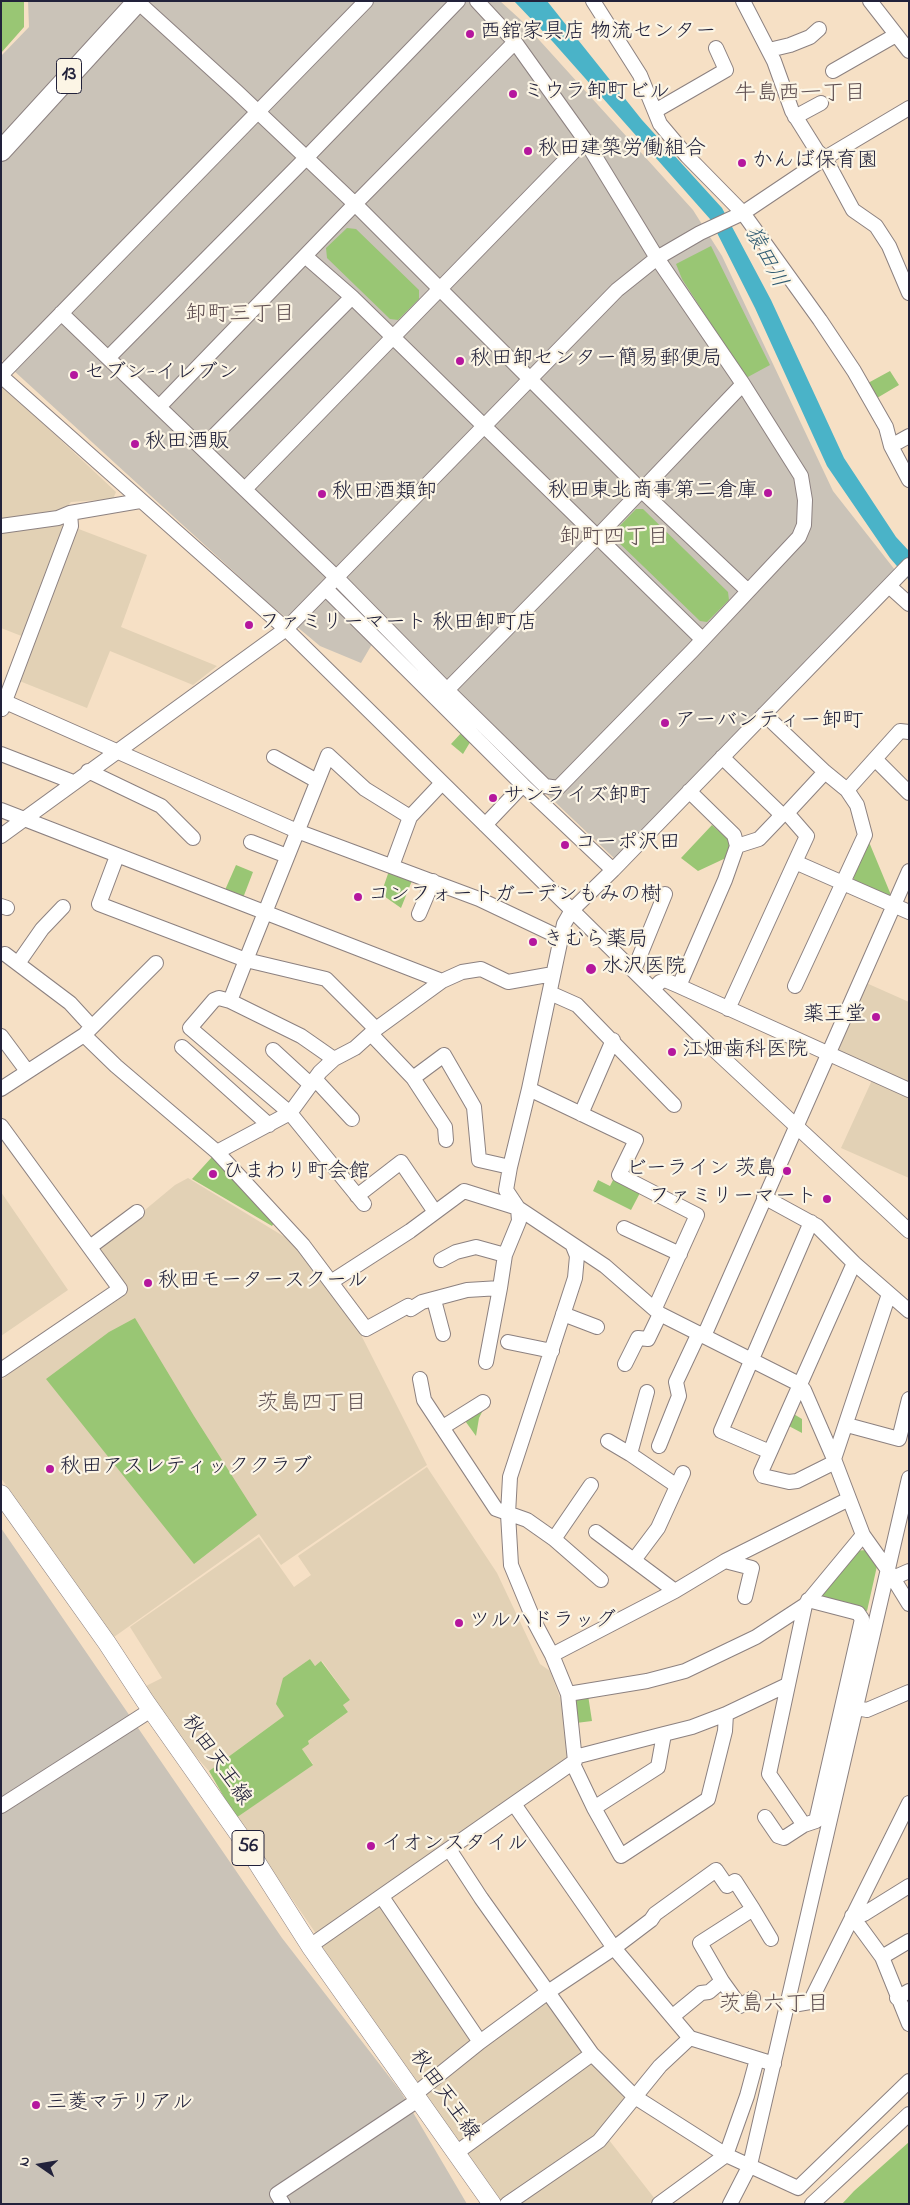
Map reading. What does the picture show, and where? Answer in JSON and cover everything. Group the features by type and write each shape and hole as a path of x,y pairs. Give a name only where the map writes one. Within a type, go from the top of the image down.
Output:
{"highway":[{"name":"13","path":"1,151 138,2"}],"main road":[{"name":"秋田天王線","path":"1,1494 107,1643 151,1710 240,1836 310,1946 492,2204"}],"street":[{"path":"366,1 1,375 140,501 286,629 653,990 795,1126 909,1231"},
{"path":"108,358 458,1"},
{"path":"61,313 337,578 545,786 558,788 799,537 804,525 805,500 801,476 743,384 657,258 585,140 516,42 477,1"},
{"path":"593,1 640,76 660,124 784,268 854,371 886,427 891,446 909,480"},
{"path":"743,1 769,50 795,117 817,151 825,158 853,210 876,226 889,246 909,293"},
{"path":"870,1 909,52"},
{"path":"138,2 355,204 642,491 747,590"},
{"path":"769,50 790,45 820,29"},
{"path":"833,71 896,34"},
{"path":"159,407 355,204 516,42"},
{"path":"655,111 726,70 716,48"},
{"path":"795,117 822,103"},
{"path":"1,836 286,629 486,427 617,290 657,258 737,215 825,158 909,108"},
{"path":"245,489 585,140"},
{"path":"306,256 352,297 702,639"},
{"path":"202,448 352,297"},
{"path":"447,690 642,491 743,384"},
{"path":"891,446 909,436"},
{"path":"1,526 58,518 70,513 140,501"},
{"path":"70,513 70,526 2,704 118,750 297,830 479,899 561,938"},
{"path":"486,1362 505,1255 519,1221 518,1208 506,1190 510,1166 529,1089 564,924 572,910 909,565"},
{"path":"889,586 909,604"},
{"path":"326,589 523,785 613,870"},
{"path":"764,714 825,772 847,790 857,805 865,835 795,986"},
{"path":"847,790 900,731 909,732"},
{"path":"1,754 73,782"},
{"path":"230,1000 328,755 365,789 410,817"},
{"path":"274,756 317,781"},
{"path":"722,756 807,836 728,1009"},
{"path":"875,759 909,794"},
{"path":"88,771 161,806 193,838"},
{"path":"737,846 758,839 825,772"},
{"path":"392,866 410,817 442,783"},
{"path":"485,824 523,785"},
{"path":"679,986 725,880 737,846 734,835 689,792"},
{"path":"1,810 442,982"},
{"path":"251,842 287,856"},
{"path":"117,856 99,904 246,960 326,979 413,1078 444,1127 446,1140"},
{"path":"795,862 909,912"},
{"path":"660,1446 679,1396 676,1382 701,1334 764,1197 909,871"},
{"path":"419,914 433,881"},
{"path":"634,970 665,894"},
{"path":"19,962 42,928 63,907"},
{"path":"5,954 19,962 70,1003 88,1031 116,1066 217,1152 303,1246 366,1329 408,1306 411,1309 422,1302 467,1290 500,1288"},
{"path":"1,1089 88,1031 156,963"},
{"path":"217,1152 290,1113 313,1082 334,1059 355,1048 442,982 462,972 481,969 508,982 553,974"},
{"path":"653,990 660,982 665,980 909,1090"},
{"path":"550,993 577,1005 674,1105"},
{"path":"334,1059 301,1036 230,1000 219,998 214,1000 190,1028 290,1113 361,1200 401,1162 435,1212"},
{"path":"1,1036 27,1071"},
{"path":"581,1114 613,1040"},
{"path":"182,1047 269,1125"},
{"path":"273,1050 313,1082 352,1119"},
{"path":"413,1078 444,1055 474,1107 479,1160 510,1166"},
{"path":"529,1089 636,1140 619,1175 697,1215 648,1339 638,1338 625,1364"},
{"path":"1,1126 120,1289 1,1370"},
{"path":"331,1282 410,1231 464,1191 518,1208 605,1266 658,1311 798,1384 804,1390 863,1535 909,1604"},
{"path":"764,1197 817,1226 909,1311"},
{"path":"90,1247 137,1212"},
{"path":"770,1452 722,1431 751,1359 811,1222"},
{"path":"624,1228 680,1254"},
{"path":"573,1246 577,1256 577,1267 552,1351 510,1477 508,1514 511,1565 568,1694 574,1760 594,1808 621,1856 708,1799 725,1731 726,1714"},
{"path":"441,1260 456,1252 476,1247 505,1255"},
{"path":"854,1262 798,1384 761,1472 763,1476 790,1482 798,1481 834,1461 889,1294"},
{"path":"434,1300 443,1334"},
{"path":"563,1314 597,1327"},
{"path":"508,1342 552,1351"},
{"path":"420,1379 424,1400 496,1509 526,1520 554,1539 601,1580"},
{"path":"630,1454 648,1392"},
{"path":"847,1425 899,1439 909,1399"},
{"path":"443,1427 483,1402"},
{"path":"608,1441 677,1486"},
{"path":"634,1560 658,1528 683,1473"},
{"path":"730,2204 750,2165 856,1708 890,1574 909,1478"},
{"path":"554,1539 591,1485"},
{"path":"552,1655 675,1591 725,1561 849,1499"},
{"path":"596,1532 675,1591"},
{"path":"568,1694 647,1681 685,1670 756,1637 806,1603 863,1535"},
{"path":"725,1561 752,1568 745,1597"},
{"path":"890,1574 909,1571"},
{"path":"804,1825 769,1774 806,1603"},
{"path":"765,1817 778,1836 784,1838 804,1825 816,1821 862,1619 858,1613 806,1603"},
{"path":"310,1946 574,1760 692,1727 726,1714 787,1686"},
{"path":"856,1708 866,1710 909,1692"},
{"path":"1,1806 151,1710"},
{"path":"594,1808 658,1767 664,1734"},
{"path":"787,2006 810,2002 852,1916 904,1818 909,1803"},
{"path":"514,1804 614,1948 690,2038 774,2064"},
{"path":"449,1849 481,1898 592,2054 635,2097 726,2156 750,2165 798,2188 909,2081"},
{"path":"283,2204 277,2194 416,2098 480,2042 548,1992 614,1948 651,1920 655,1914 716,1870 727,1886 735,1881 771,1939"},
{"path":"852,1916 864,1914 909,1886"},
{"path":"382,1897 480,2042"},
{"path":"753,1909 700,1943 722,1981 740,2006 753,1998"},
{"path":"852,1916 882,1957 903,1994 909,2024"},
{"path":"882,1957 909,1941"},
{"path":"673,2016 701,1993 709,1992 722,1981"},
{"path":"507,2204 599,2141 660,2066 690,2038"},
{"path":"456,2153 592,2054"},
{"path":"659,2204 726,2156 747,2096 757,2059"},
{"path":"812,2204 909,2114"}],"shaded area":[{"path":"28,1 500,1 522,21 693,210 722,256 833,491 895,570 615,859 378,634 361,663 320,646 266,601 1,359 1,56 29,27"},
{"path":"1,384 116,492 113,499 71,502 62,513 1,522"},
{"path":"62,525 64,530 24,637 1,628 1,532"},
{"path":"76,528 147,555 121,627 217,666 193,685 110,651 87,708 17,680"},
{"path":"864,982 909,1002 909,1084 834,1051"},
{"path":"873,1078 909,1094 909,1178 841,1148"},
{"path":"188,1178 293,1242 357,1327 427,1465 281,1565 259,1534 114,1637 78,1590 1,1478 1,1380 126,1290 98,1249 175,1185"},
{"path":"1,1192 68,1290 1,1336"},
{"path":"427,1467 497,1573 540,1664 550,1671 563,1706 568,1760 317,1935 236,1818 313,1764 302,1749 307,1742 348,1712 343,1705 350,1700 322,1661 315,1666 310,1659 284,1716 209,1771 176,1734 146,1686 162,1678 130,1627 259,1537 294,1587 311,1575 298,1556"},
{"path":"1,1528 282,1938 401,2092 467,2204 1,2204"},
{"path":"382,1901 481,2048 550,2000 625,2099 609,2140 655,2199 648,2204 496,2204 320,1946"}],"green space":[{"path":"1,1 24,1 24,27 1,53"},
{"path":"347,228 356,229 419,290 419,299 398,320 390,319 327,258 326,248"},
{"path":"711,246 770,365 746,378 682,279 676,264"},
{"path":"890,371 899,385 877,398 868,383"},
{"path":"636,509 643,509 728,592 729,600 707,622 700,621 615,539 615,531"},
{"path":"463,731 472,739 463,754 451,744"},
{"path":"712,825 731,842 728,857 698,871 681,858"},
{"path":"869,842 891,895 888,898 855,882 853,877"},
{"path":"236,865 253,872 243,898 225,890"},
{"path":"390,868 413,878 401,908 381,894"},
{"path":"212,1157 274,1223 272,1226 192,1179"},
{"path":"615,1176 641,1191 631,1210 593,1191 598,1180 610,1186"},
{"path":"135,1318 257,1515 194,1564 46,1379 109,1332"},
{"path":"486,1404 479,1418 476,1436 463,1418"},
{"path":"792,1413 802,1419 802,1433 787,1425"},
{"path":"867,1550 877,1566 867,1611 822,1602 820,1597 853,1551"},
{"path":"310,1659 315,1666 321,1661 350,1700 343,1705 348,1712 308,1741 309,1744 302,1749 313,1765 236,1818 209,1771 284,1716 276,1704 283,1678"},
{"path":"588,1695 592,1721 576,1723 572,1697"},
{"path":"909,2142 909,2204 842,2204 854,2191"}],"water":[{"path":"514,1 547,1 642,120 722,208 771,300 844,458 896,537 909,551 909,580 890,558 827,466 755,308 710,219 553,42"}],"place":[{"name":"西舘家具店 物流センター","path":"470,34"},
{"name":"ミウラ卸町ビル","path":"513,94"},
{"name":"秋田建築労働組合","path":"528,151"},
{"name":"かんば保育園","path":"742,163"},
{"name":"秋田卸センター簡易郵便局","path":"460,361"},
{"name":"セブン-イレブン","path":"74,375"},
{"name":"秋田酒販","path":"135,444"},
{"name":"秋田東北商事第二倉庫","path":"768,493"},
{"name":"秋田酒類卸","path":"322,494"},
{"name":"ファミリーマート 秋田卸町店","path":"249,625"},
{"name":"アーバンティー卸町","path":"665,723"},
{"name":"サンライズ卸町","path":"493,798"},
{"name":"コーポ沢田","path":"565,845"},
{"name":"コンフォートガーデンもみの樹","path":"358,897"},
{"name":"きむら薬局","path":"533,942"},
{"name":"水沢医院","path":"591,969"},
{"name":"薬王堂","path":"876,1017"},
{"name":"江畑歯科医院","path":"672,1052"},
{"name":"ビーライン 茨島","path":"787,1171"},
{"name":"ひまわり町会館","path":"213,1174"},
{"name":"ファミリーマート","path":"827,1199"},
{"name":"秋田モータースクール","path":"148,1283"},
{"name":"秋田アスレティッククラブ","path":"50,1469"},
{"name":"ツルハドラッグ","path":"459,1623"},
{"name":"イオンスタイル","path":"371,1846"},
{"name":"三菱マテリアル","path":"36,2105"}],"district":[{"name":"牛島西一丁目","path":"800,95"},
{"name":"卸町三丁目","path":"240,316"},
{"name":"卸町四丁目","path":"614,539"},
{"name":"茨島四丁目","path":"312,1405"},
{"name":"茨島六丁目","path":"774,2006"}],"water label":[{"name":"猿田川","path":"764,258"}]}
